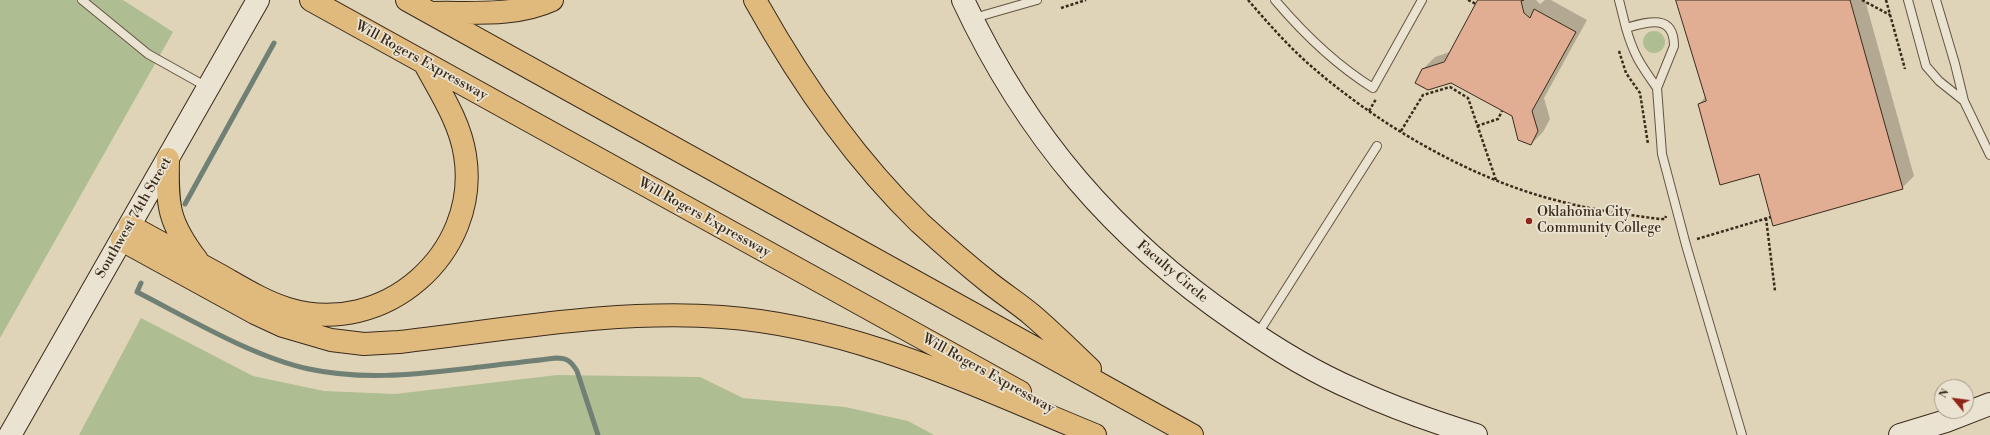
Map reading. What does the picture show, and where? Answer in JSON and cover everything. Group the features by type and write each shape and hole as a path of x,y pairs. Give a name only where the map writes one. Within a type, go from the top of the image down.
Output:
{"highway":[{"path":"407,0 1192,435"},
{"path":"430,13 507,12 530,8 552,0"},
{"path":"755,0 794,67 821,108 852,148 885,186 949,249 1032,315 1116,393"},
{"name":"Will Rogers Expressway","path":"317,4 1097,435"},
{"path":"126,233 200,264 262,298 288,309 314,313 340,314 363,310 402,293 421,279 445,250 456,229 462,211 466,171 465,155 461,138 453,118 425,64"},
{"path":"168,159 167,196 172,220 181,239 200,264"},
{"path":"126,233 255,313 284,326 331,340 364,344 399,342 635,315 723,317 812,331 882,349 1097,435"}],"street":[{"name":"Southwest 74th Street","path":"10,435 258,0"},
{"name":"Faculty Circle","path":"967,10 989,54 1024,111 1084,190 1123,231 1164,268 1210,304 1256,336 1308,367 1353,390 1400,410 1476,435"},
{"path":"1900,435 1946,421 1990,404"}],"lane":[{"path":"82,0 148,54 208,88"},
{"path":"967,10 1037,0"},
{"path":"1275,0 1300,28 1335,60 1357,78 1373,88 1422,0"},
{"path":"1619,0 1632,50 1637,60 1657,88"},
{"path":"1908,0 1926,66 1939,81 1964,101"},
{"path":"1936,0 1964,101 1990,155"},
{"path":"1626,28 1656,21 1668,27 1672,32 1674,46 1657,88 1662,154 1688,252 1742,435"},
{"path":"1256,336 1377,146"}],"path":[{"path":"1061,8 1086,0"},
{"path":"1248,0 1291,47 1310,65 1369,111 1465,167 1543,197 1600,211 1665,219 1666,214"},
{"path":"1468,0 1476,4"},
{"path":"1862,0 1890,15"},
{"path":"1886,0 1905,69"},
{"path":"1619,48 1626,73 1640,93 1648,147"},
{"path":"1401,131 1423,95 1450,88 1468,98 1496,180"},
{"path":"1477,126 1498,119 1502,111"},
{"path":"1697,239 1771,217"},
{"path":"1766,218 1775,290"}],"green space":[{"path":"0,0 123,0 173,32 0,338"},
{"path":"1650,31 1658,31 1665,38 1665,46 1658,53 1650,53 1643,46 1643,38"},
{"path":"141,318 253,376 324,391 395,394 557,375 700,377 743,398 845,407 908,421 934,435 79,435"}],"building":[{"path":"1478,0 1524,0 1521,1 1524,13 1530,18 1534,9 1576,32 1532,111 1538,131 1531,145 1518,140 1512,116 1451,83 1428,90 1415,83 1422,69 1444,62"},
{"path":"1676,0 1850,0 1903,189 1773,226 1759,174 1720,185 1698,104 1706,101"}],"waterway":[{"path":"185,204 274,43"},
{"path":"141,283 137,292 199,325 266,356 309,369 347,374 405,375 556,358 566,359 571,362 577,371 598,435"}],"place":[{"name":"Oklahoma City Community College","path":"1529,221"}]}
